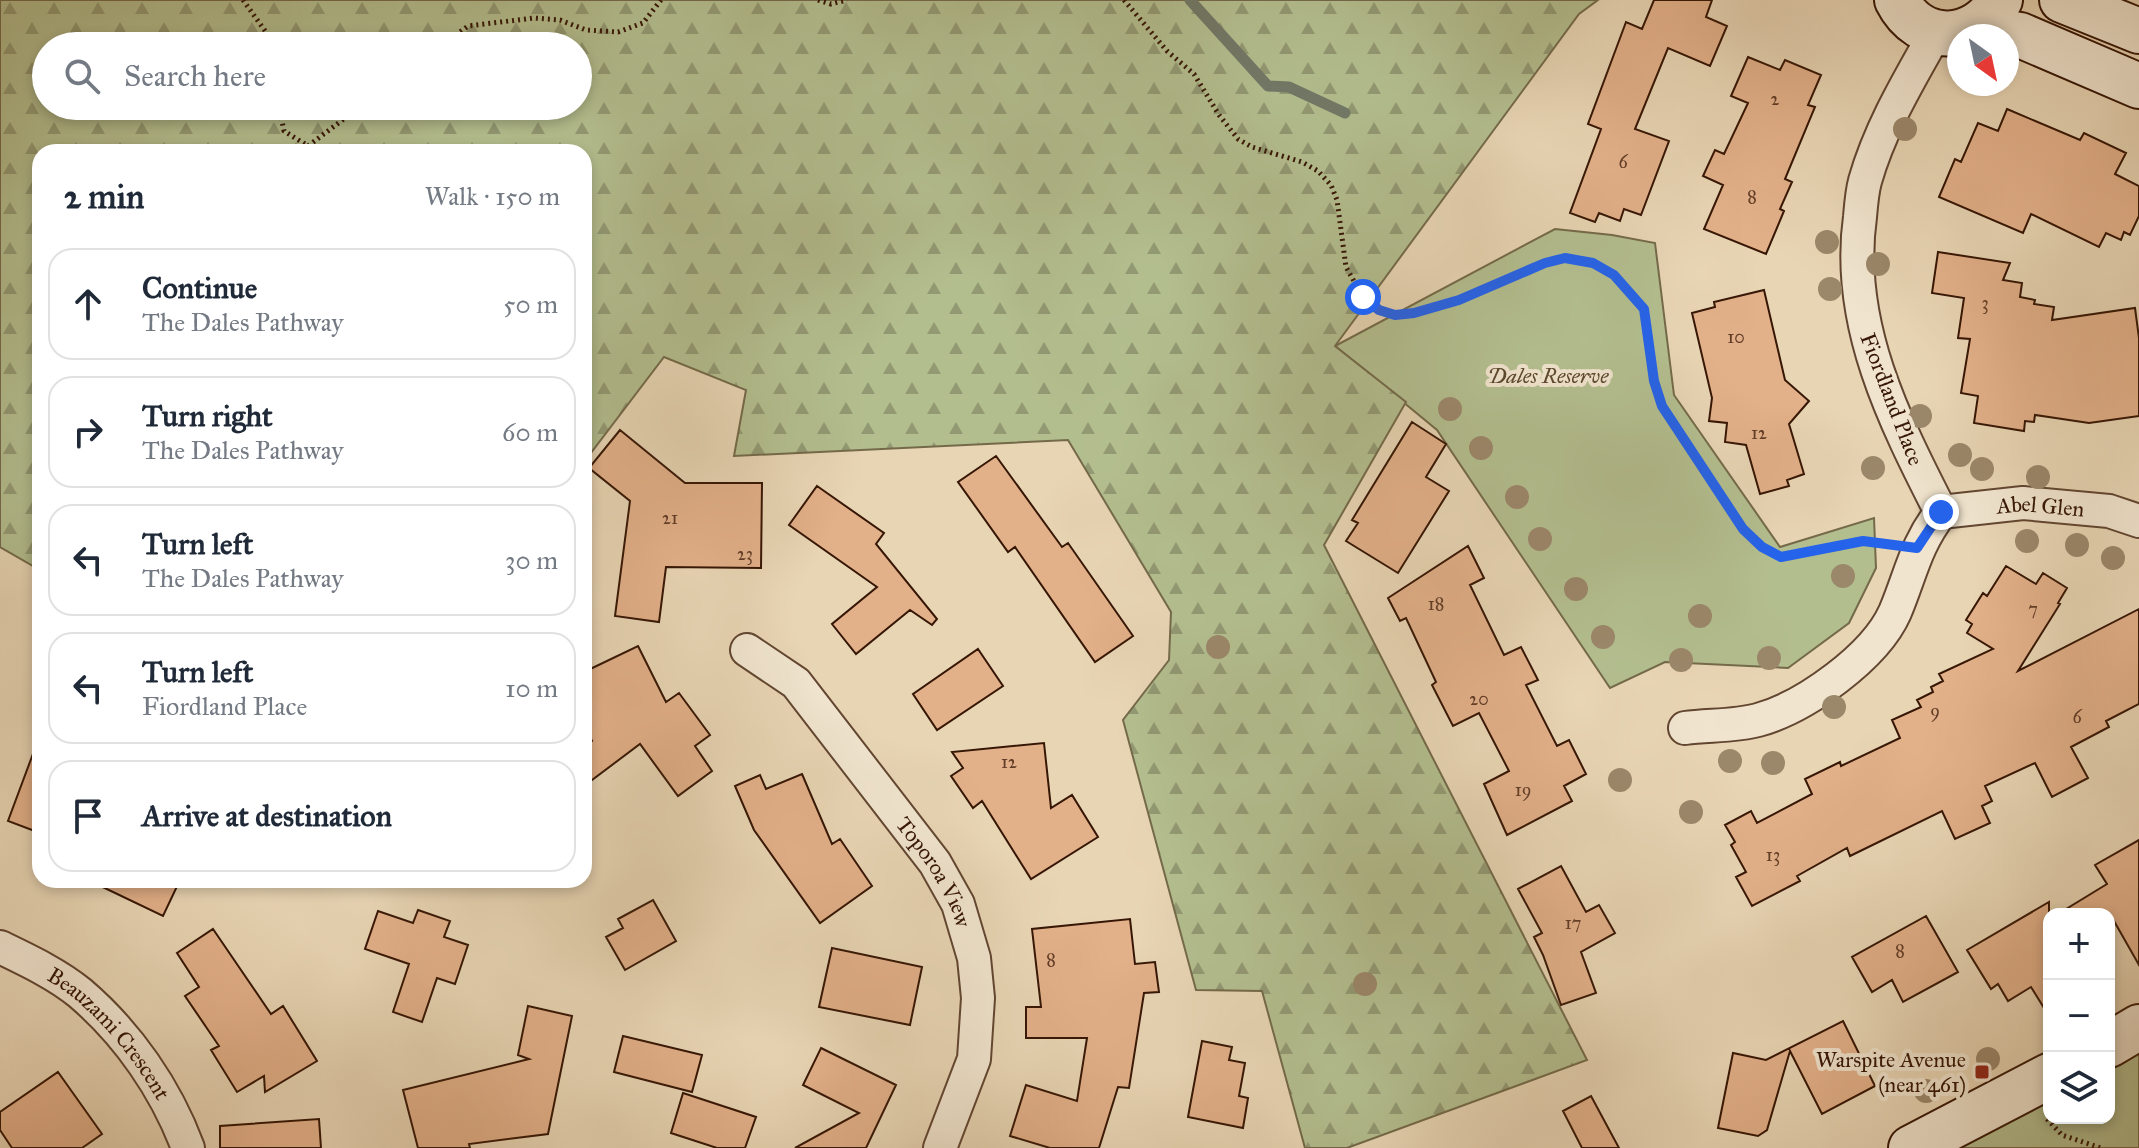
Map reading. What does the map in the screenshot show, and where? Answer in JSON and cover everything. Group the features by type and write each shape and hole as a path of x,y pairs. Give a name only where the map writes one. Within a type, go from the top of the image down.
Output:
{"street":[{"path":"1897,0 1910,19 1947,31"},
{"path":"1977,24 1984,22 2000,0"},
{"path":"2062,0 2139,31"},
{"path":"2019,35 2139,86"},
{"name":"Fiordland Place","path":"1941,512 1888,399 1867,341 1857,290 1856,241 1864,182 1895,105 1947,37"},
{"name":"Abel Glen","path":"1941,512 2023,503 2109,511 2139,521"},
{"path":"1685,728 1758,720 1814,695 1860,658 1893,615 1917,548 1941,512"},
{"name":"Toporoa View","path":"747,650 796,683 935,863 958,904 974,958 978,998 974,1059 940,1148"},
{"name":"Beauzami Crescent","path":"0,947 32,962 79,992 121,1035 155,1080 188,1148"},
{"path":"1911,1148 2038,1082"}],"path":[{"path":"243,0 266,32"},
{"path":"460,32 468,26 534,18 560,20 586,30 618,32 643,23 661,0"},
{"path":"818,0 831,4 847,0"},
{"path":"1124,0 1167,51 1194,74 1238,139 1252,147 1302,162 1318,171 1331,185 1337,200 1346,267 1363,297 1379,310 1395,315 1414,313 1459,300 1545,263 1565,258 1593,263 1614,275 1644,309 1654,381 1662,406 1743,529 1762,547 1781,557 1863,541 1917,548"},
{"path":"282,120 284,131 305,144"},
{"path":"311,144 342,120"},
{"path":"2038,1082 2048,1122 2062,1135 2101,1148"}],"green space":[{"path":"0,0 1598,0 1579,14 1335,346 1406,402 1324,545 1587,1060 1347,1148 1305,1148 1262,991 1196,990 1123,720 1169,660 1171,612 1068,440 734,456 746,390 664,357 592,452 592,144 32,144 32,565 0,547"},
{"name":"Dales Reserve","path":"1555,229 1655,243 1674,395 1780,547 1874,518 1876,568 1849,623 1788,668 1665,662 1610,688 1437,430 1335,346"},
{"path":"2139,1035 2139,1148 1953,1148 2043,1090 2043,1124 2115,1124 2115,1049"}],"building":[{"path":"1654,0 1712,0 1706,17 1727,26 1710,66 1668,48 1635,129 1669,141 1641,215 1624,209 1620,221 1599,213 1595,222 1570,213 1601,129 1588,124 1626,22 1642,29"},
{"path":"1748,57 1780,70 1785,60 1821,75 1808,105 1815,107 1785,179 1792,182 1780,209 1784,211 1766,254 1704,229 1723,185 1703,176 1715,150 1724,154 1748,103 1731,96"},
{"path":"2007,109 2080,140 2084,133 2126,153 2115,174 2139,186 2139,216 2130,235 2124,232 2121,240 2106,233 2099,247 2031,214 2023,233 1939,197 1955,159 1961,162 1978,123 1998,131"},
{"path":"1938,252 2010,263 2003,280 2022,283 2020,297 2035,300 2034,304 2054,307 2052,320 2135,308 2139,338 2139,416 2089,423 2035,415 2034,422 2025,421 2024,431 1974,423 1978,396 1961,393 1970,339 1958,338 1964,298 1932,293"},
{"path":"1764,290 1785,380 1809,401 1789,424 1804,474 1787,480 1789,486 1760,494 1746,445 1725,442 1727,423 1709,421 1712,398 1692,313 1715,307 1714,302"},
{"path":"1412,422 1446,444 1426,477 1449,491 1398,573 1346,541 1358,523 1352,520"},
{"path":"620,430 685,483 762,483 761,568 666,567 659,622 615,616 630,501 592,470 592,464"},
{"path":"996,456 1062,547 1068,543 1133,636 1095,662 1015,547 1008,552 958,482"},
{"path":"817,486 884,533 876,544 937,619 932,625 910,610 856,654 832,624 877,587 789,525"},
{"path":"1468,546 1484,578 1470,585 1504,655 1521,647 1538,680 1526,685 1557,746 1569,740 1586,774 1564,786 1572,801 1507,835 1484,784 1509,771 1479,713 1453,726 1432,685 1436,682 1406,618 1400,621 1388,598"},
{"path":"2006,566 2036,584 2043,573 2067,588 2018,671 2139,609 2139,704 2106,721 2109,727 2071,747 2088,778 2052,797 2035,763 1985,786 1992,801 1982,806 1990,823 1955,839 1942,811 1850,856 1847,848 1797,876 1800,881 1752,906 1736,877 1746,872 1731,845 1735,842 1725,825 1751,811 1757,823 1812,794 1805,779 1900,738 1892,720 1921,707 1917,700 1933,692 1931,687 1943,681 1939,674 1993,649 1967,633 1972,624 1966,620 1983,593 1987,596"},
{"path":"638,646 666,702 679,693 710,735 695,746 712,771 678,796 640,744 592,780 592,668"},
{"path":"978,649 1003,686 937,730 913,694"},
{"path":"1044,743 1051,808 1072,795 1098,837 1031,879 982,801 973,808 951,776 963,768 952,752"},
{"path":"32,756 32,830 8,821"},
{"path":"802,774 832,844 840,839 872,886 820,923 754,830 735,786 760,775 766,789"},
{"path":"2139,840 2139,965 2115,923 2115,908 2068,908 2107,884 2095,865"},
{"path":"1561,866 1586,912 1599,905 1615,933 1581,952 1596,993 1561,1005 1534,937 1542,933 1518,889"},
{"path":"105,888 176,888 163,916"},
{"path":"653,900 676,941 625,970 606,937 623,928 618,919"},
{"path":"2049,902 2049,908 2043,908 2043,1006 2031,987 2008,1001 1998,984 1991,989 1967,950"},
{"path":"418,910 450,921 444,937 468,945 455,984 437,978 422,1022 393,1012 409,964 365,949 378,911 413,923"},
{"path":"1926,916 1958,972 1903,1002 1892,980 1872,992 1852,957"},
{"path":"1130,919 1135,964 1155,962 1159,992 1144,993 1129,1088 1118,1087 1099,1148 1050,1148 1010,1136 1026,1085 1077,1101 1087,1038 1026,1038 1026,1007 1041,1007 1032,929"},
{"path":"213,929 271,1014 283,1006 317,1061 265,1092 264,1076 237,1092 211,1050 219,1046 185,996 199,987 177,953"},
{"path":"832,948 922,967 910,1025 819,1007"},
{"path":"528,1006 572,1016 548,1134 469,1144 470,1148 418,1148 403,1090 529,1059 518,1055"},
{"path":"1843,1021 1875,1086 1822,1114 1790,1051 1767,1130 1758,1136 1718,1128 1733,1053 1766,1060"},
{"path":"623,1036 702,1055 692,1092 614,1072"},
{"path":"1202,1041 1232,1047 1229,1060 1245,1063 1239,1096 1248,1098 1243,1128 1188,1117"},
{"path":"821,1048 896,1085 866,1148 795,1148 859,1113 803,1085"},
{"path":"58,1072 102,1134 82,1148 12,1148 0,1130 0,1112"},
{"path":"683,1093 756,1117 745,1148 717,1148 671,1133"},
{"path":"1591,1096 1619,1148 1582,1148 1563,1111"},
{"path":"319,1119 321,1148 220,1148 220,1126"}],"waterway":[{"path":"1190,0 1268,86 1289,87 1345,113"}],"place":[{"name":"Warspite Avenue (near 461)","path":"1982,1072"}],"route":[{"path":"1363,297 1379,310 1395,315 1414,313 1459,300 1545,263 1565,258 1593,263 1614,275 1644,309 1654,381 1662,406 1743,529 1762,547 1781,557 1863,541 1917,548 1941,512"}]}
